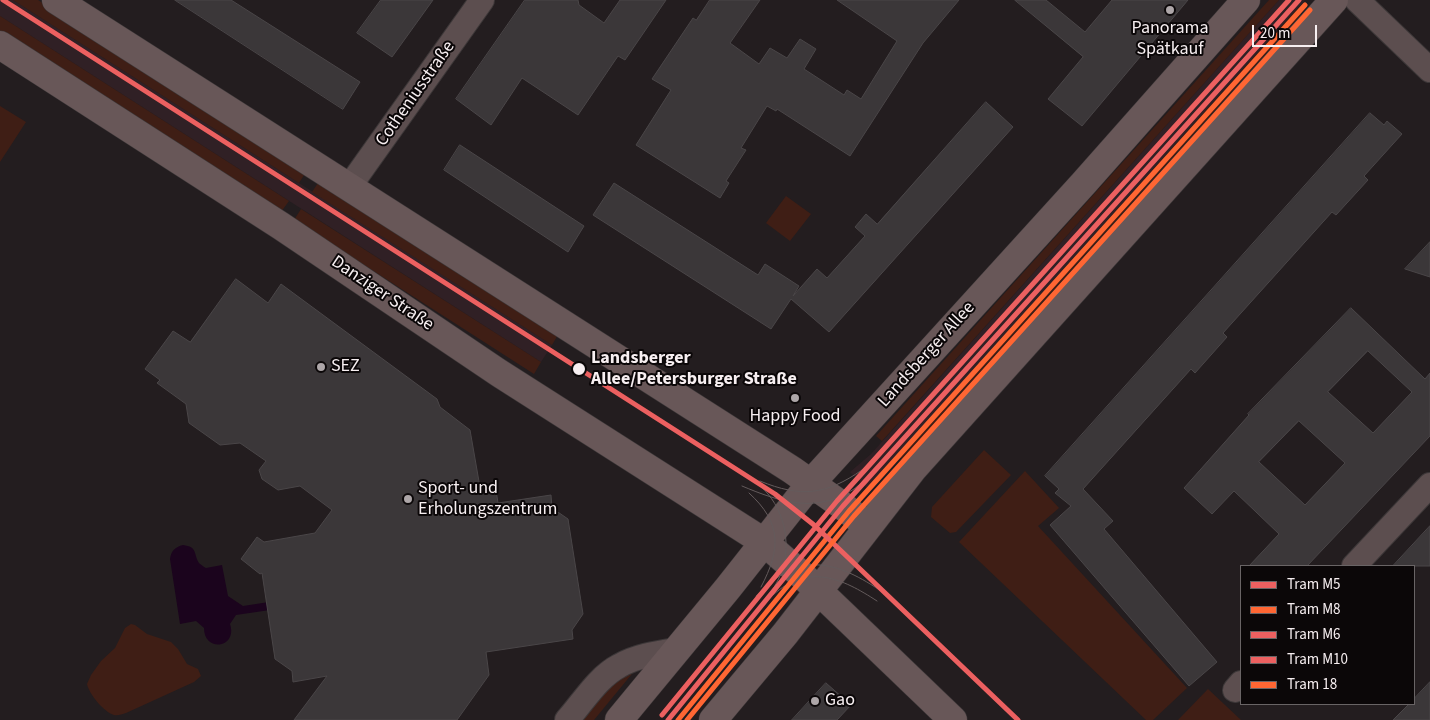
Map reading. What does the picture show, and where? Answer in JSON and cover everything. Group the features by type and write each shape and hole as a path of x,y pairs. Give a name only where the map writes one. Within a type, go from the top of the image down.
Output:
{"main road":[{"path":"56,0 811,483 868,527"},
{"name":"Landsberger Allee","path":"619,720 811,483 1083,184 1246,0"},
{"path":"713,720 774,648 913,469 1334,0"},
{"name":"Danziger Straße","path":"0,45 281,226 499,374 764,542 819,591 953,720"}],"street":[{"name":"Cotheniusstraße","path":"349,187 482,0"},
{"path":"1357,0 1430,70"},
{"path":"1355,565 1430,486"},
{"path":"567,720 603,678 619,666 650,654 676,650"}],"shaded area":[{"path":"0,0 13,0 552,345 541,362 0,16"},
{"path":"13,0 38,0 306,172 299,183"},
{"path":"1269,0 1279,0 882,441 876,436"},
{"path":"1279,0 1305,0 867,488 850,472 871,454"},
{"path":"1296,10 1302,15 902,459 897,455"},
{"path":"0,16 289,201 281,212 0,33"},
{"path":"0,106 26,122 0,162"},
{"path":"320,180 559,333 552,345 312,192"},
{"path":"786,196 811,214 790,241 766,223"},
{"path":"301,209 541,362 534,374 294,220"},
{"path":"984,450 1011,475 956,532 950,533 931,517 932,507"},
{"path":"1025,471 1059,508 1038,526 1187,688 1153,720 1146,720 959,542"},
{"path":"183,545 193,549 199,563 206,568 222,565 228,596 243,606 269,602 270,610 236,615 230,624 231,632 229,638 220,644 214,644 209,641 205,636 204,628 196,621 180,624 170,559 174,550"},
{"path":"131,624 147,634 171,642 178,649 187,664 198,669 201,676 194,682 126,713 114,715 98,702 87,684 101,661 115,648 125,628"},
{"path":"636,669 594,720 579,720 610,683"},
{"path":"1208,689 1241,720 1178,720"}],"building":[{"path":"175,0 231,0 360,82 343,109"},
{"path":"381,0 433,0 392,57 357,33"},
{"path":"525,0 578,0 579,5 604,23 620,0 666,0 625,60 618,56 578,115 522,78 491,125 456,99"},
{"path":"710,0 760,0 730,43 759,64 770,48 787,58 800,39 816,49 804,69 844,95 847,90 861,99 897,41 837,0 959,0 923,43 850,156 777,109 776,111 767,106 741,148 746,150 726,181 729,183 720,198 636,145 671,90 652,79 693,18 696,20"},
{"path":"1015,0 1046,0 1085,32 1112,0 1188,0 1082,126 1048,99 1083,57"},
{"path":"986,102 1013,127 829,332 791,299 771,329 593,215 614,183 758,275 765,264 799,286 793,296 817,269 827,278 865,236 855,227 866,214 877,224"},
{"path":"1370,113 1384,125 1387,121 1402,134 1364,176 1368,180 1336,215 1332,212 1223,333 1227,337 1195,373 1191,369 1083,489 1113,521 1104,529 1217,662 1189,686 1050,525 1071,506 1055,493 1059,489 1045,476"},
{"path":"460,145 584,226 568,252 444,170"},
{"path":"1430,242 1430,277 1405,269"},
{"name":"Sport- und Erholungszentrum","path":"236,279 268,303 281,284 437,399 440,407 470,430 481,493 496,490 498,503 551,495 552,508 568,519 583,614 572,630 573,639 486,652 489,675 457,720 294,720 327,676 293,682 292,671 275,659 262,573 260,574 241,559 257,537 264,542 315,533 332,510 300,486 278,490 262,479 259,470 266,461 240,443 220,445 189,423 186,404 157,383 160,380 145,369 173,331 190,342"},
{"path":"1351,308 1425,379 1430,373 1430,436 1308,565 1250,565 1279,534 1234,491 1212,514 1184,488 1249,415","holes":["1368,351 1412,392 1373,433 1328,392","1299,421 1345,463 1305,505 1259,462"]},
{"path":"1430,526 1430,566 1394,565"},
{"path":"1430,682 1430,720 1393,720 1408,705 1415,705 1415,698"},
{"path":"826,683 851,705 837,720 792,720"}],"tram line":[{"name":"M10","path":"3,0 775,494 814,525 1018,720"},
{"name":"M6","path":"662,715 837,501 1289,0"},
{"name":"M5","path":"668,720 843,506 1299,0"},
{"name":"M8","path":"678,720 849,511 1305,5"},
{"name":"18","path":"687,720 854,516 1310,10"},
{"path":"742,486 784,501 798,503 826,501 840,497 854,489 880,465"},
{"path":"760,481 788,490 813,491 837,485 862,470"},
{"path":"751,478 766,492 775,504 784,525 786,537 785,560 782,571 774,588 762,605"},
{"path":"749,493 768,515 775,537 772,560 761,587"},
{"path":"756,596 772,581 787,571 803,566 818,565 834,567 850,573 884,593"},
{"path":"773,595 786,585 799,579 825,577 851,586 877,601"}],"place":[{"name":"Panorama Spätkauf","path":"1170,10"},
{"name":"SEZ","path":"321,367"},
{"name":"Landsberger Allee/Petersburger Straße","path":"579,369"},
{"name":"Happy Food","path":"795,398"},
{"name":"Sport- und Erholungszentrum","path":"408,499"},
{"name":"Gao","path":"815,701"}]}
